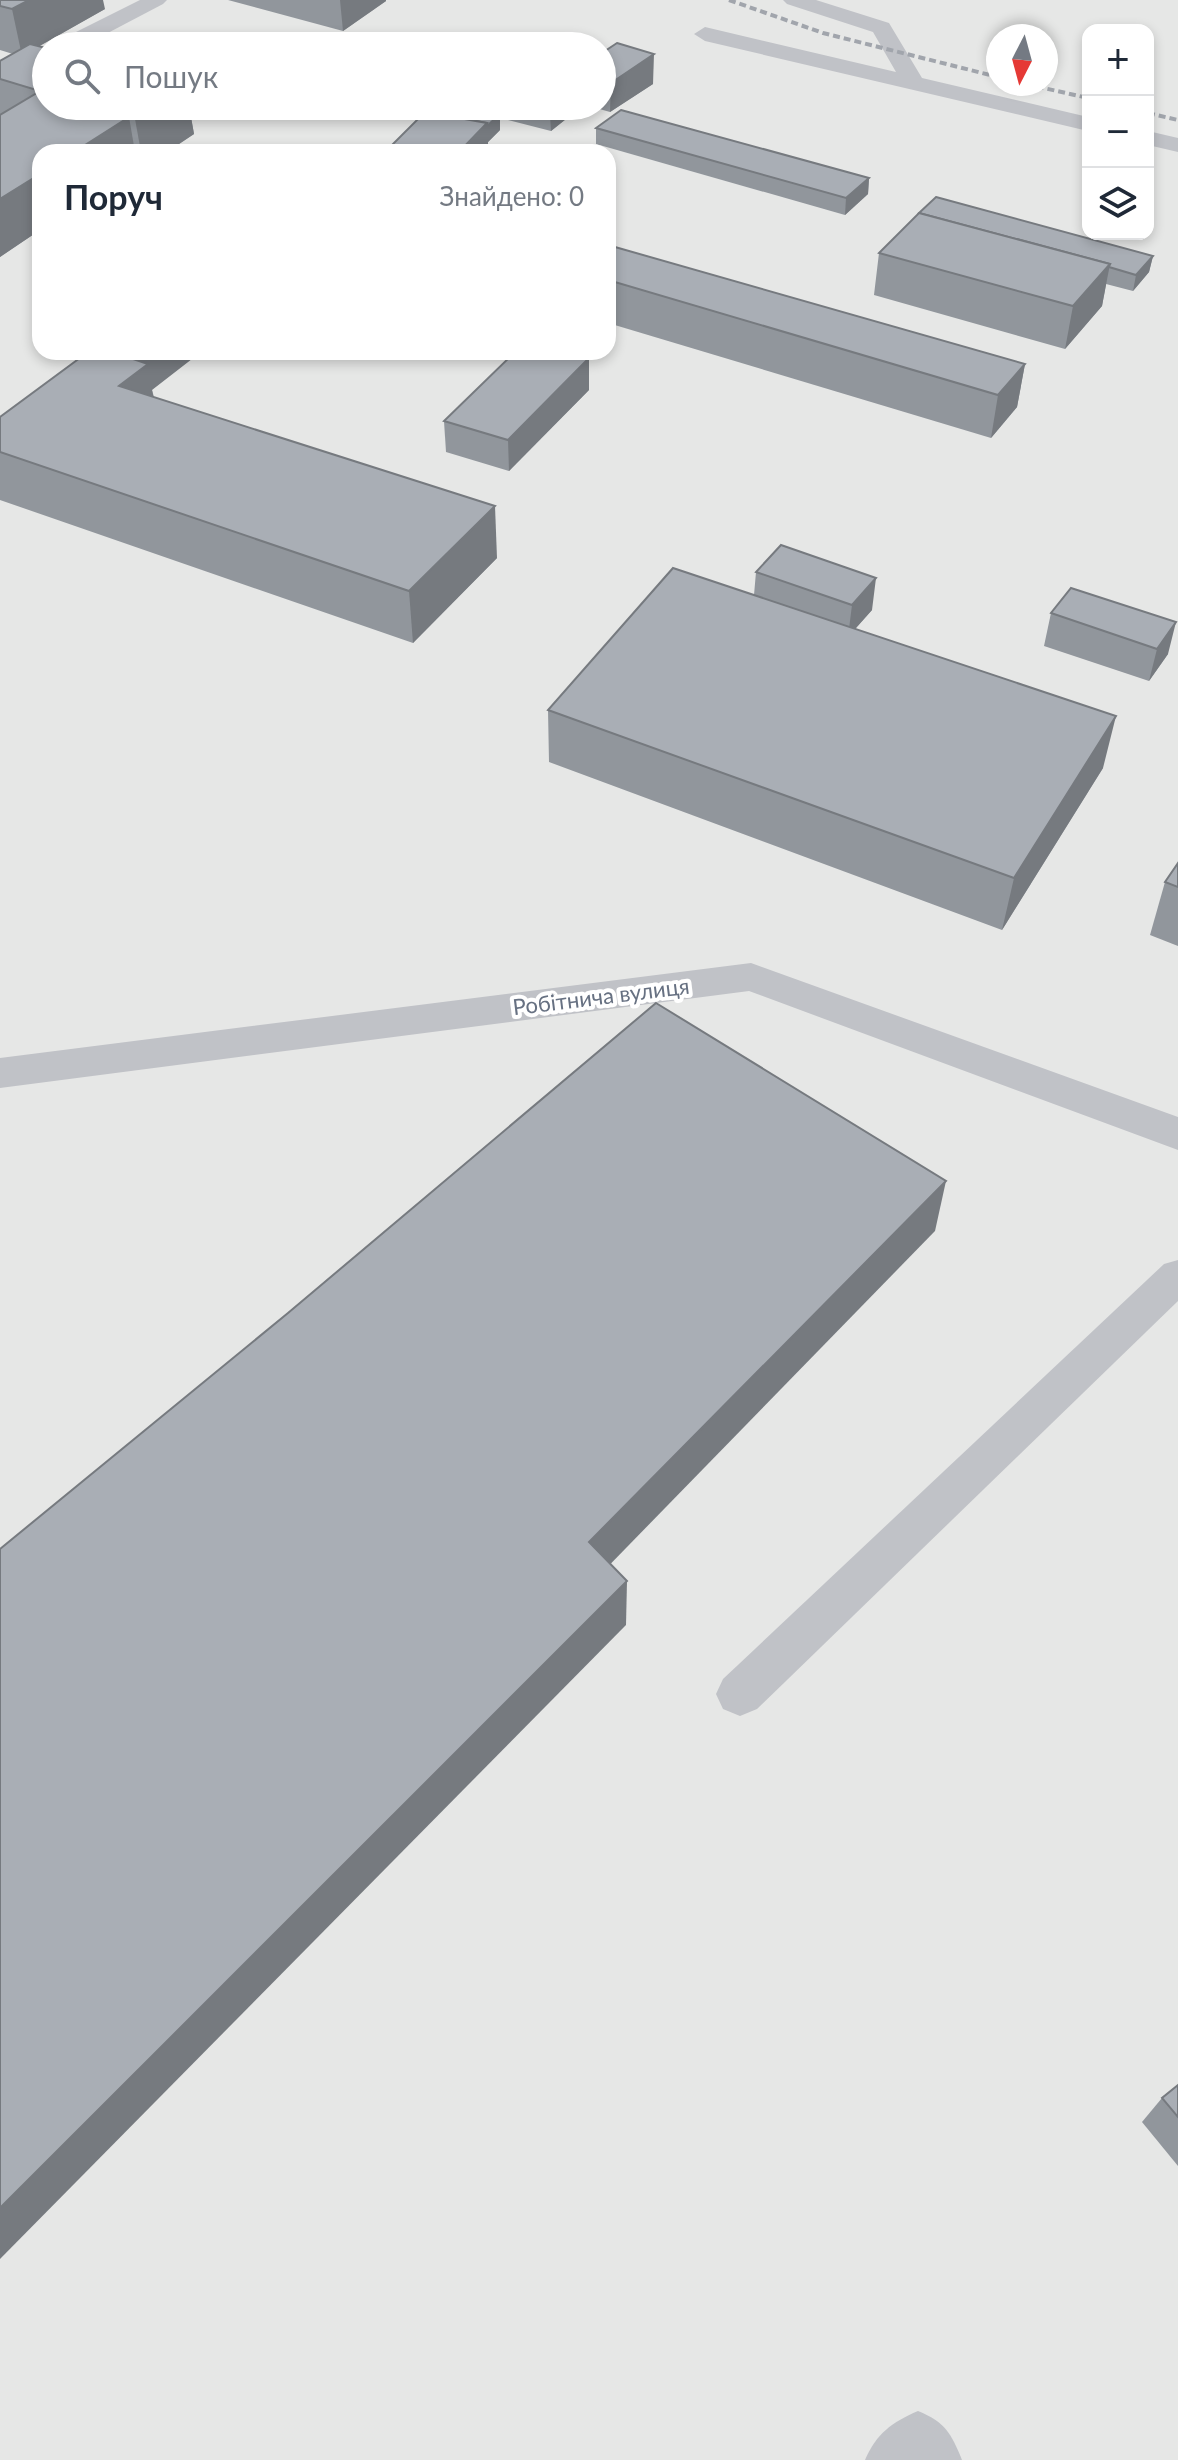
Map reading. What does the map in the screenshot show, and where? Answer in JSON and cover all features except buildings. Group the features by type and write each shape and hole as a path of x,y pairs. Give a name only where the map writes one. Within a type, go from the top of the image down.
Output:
{"street":[{"name":"Робітнича вулиця","path":"0,1073 751,977 1178,1134"}],"lane":[{"path":"93,32 156,0"},
{"path":"794,0 881,28 914,83"},
{"path":"705,34 1082,123"},
{"path":"1154,139 1178,145"},
{"path":"740,1694 1178,1276"},
{"path":"894,2460 918,2440 933,2460"}],"shaded area":[{"path":"0,0 1178,0 1178,2460 0,2460"}],"railway":[{"path":"729,0 823,33 986,74"},
{"path":"1058,91 1082,97"},
{"path":"1154,114 1178,120"}]}
